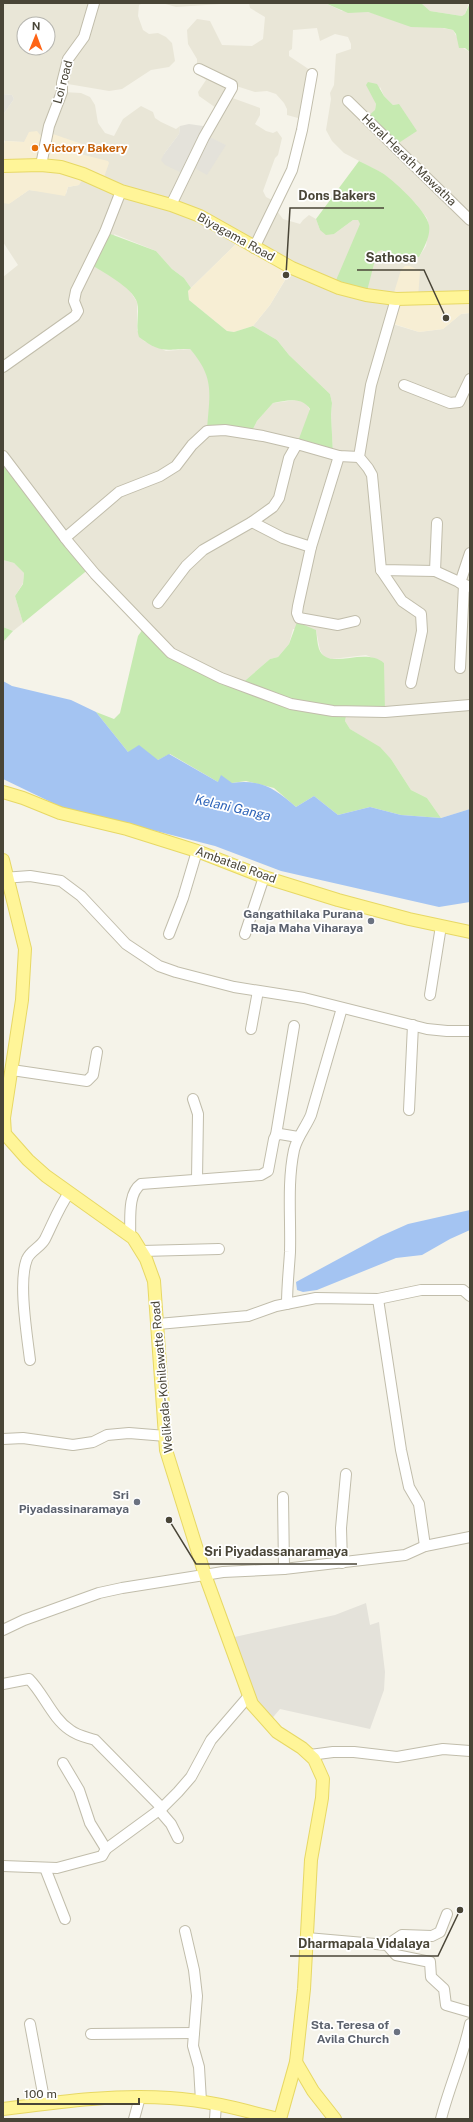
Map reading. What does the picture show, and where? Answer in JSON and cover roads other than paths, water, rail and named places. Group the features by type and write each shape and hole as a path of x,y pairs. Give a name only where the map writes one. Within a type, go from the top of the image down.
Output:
{"main road":[{"name":"Biyagama Road","path":"3,166 41,165 60,167 83,174 121,191 171,205 200,216 254,248 292,268 339,288 366,295 396,299 470,297"},
{"name":"Ambatale Road","path":"3,792 23,798 60,813 126,829 197,851 264,877 338,900 440,926 470,932"},
{"name":"Welikada-Kohilawatte Road","path":"3,860 5,878 25,949 22,1000 8,1078 4,1135 28,1160 70,1193 130,1236 142,1251 154,1280 168,1460 205,1575 248,1697 255,1710 277,1732 310,1755 322,1772 323,1786 312,1847 308,1938 296,2062 279,2119"},
{"path":"296,2062 313,2091 335,2119"},
{"path":"3,2109 45,2104 140,2097 170,2098 201,2101 279,2119"}],"street":[{"name":"Loi road","path":"41,165 49,126 62,92 62,83 68,59 84,37 94,3"},
{"path":"171,205 204,138 232,88 232,85 199,69"},
{"path":"254,248 292,170 302,130 312,74"},
{"name":"Heral Herath Mawatha","path":"348,101 470,220"},
{"path":"3,368 75,316 78,311 74,301 76,291 105,232 121,191"},
{"path":"359,457 371,385 396,299"},
{"path":"404,385 450,403 455,403 459,402 470,379"},
{"path":"65,538 119,492 160,476 176,466 192,445 207,431 225,430 264,436 340,456 359,457 372,475 381,570 402,601 421,614 422,631 410,683"},
{"path":"158,603 186,566 203,550 252,522 272,507 279,498 289,458 297,444"},
{"path":"3,456 65,538 95,574 171,653 221,678 291,704 333,712 407,712 470,704"},
{"path":"340,456 311,547 297,613 299,618 338,625 356,621"},
{"path":"252,522 283,538 311,547"},
{"path":"434,571 437,523"},
{"path":"460,668 465,585 470,553"},
{"path":"381,570 434,571 465,585"},
{"path":"169,934 183,898 197,851"},
{"path":"5,878 30,876 61,881 81,896 126,944 159,966 212,981 258,991 304,998 413,1025 447,1031 470,1031"},
{"path":"245,934 264,877"},
{"path":"430,995 440,926"},
{"path":"251,1029 258,991"},
{"path":"287,1304 290,1252 290,1182 294,1150 298,1137 306,1126 311,1114 342,1008"},
{"path":"409,1110 413,1025"},
{"path":"130,1236 133,1195 136,1188 147,1182 265,1174 268,1171 276,1135 294,1026"},
{"path":"8,1078 87,1081 94,1075 97,1052"},
{"path":"193,1099 198,1114 197,1179"},
{"path":"276,1135 280,1134 298,1137"},
{"path":"30,1360 24,1317 24,1267 28,1257 44,1241 60,1206 70,1193"},
{"path":"142,1251 219,1249"},
{"path":"158,1324 248,1316 287,1304 316,1298 378,1299 421,1290 463,1290 470,1296"},
{"path":"378,1299 398,1421 401,1450 410,1487 419,1504 425,1546"},
{"path":"3,1439 23,1438 73,1445 93,1442 107,1435 115,1434 129,1433 166,1436"},
{"path":"342,1563 341,1528 346,1474"},
{"path":"283,1497 284,1569"},
{"path":"3,1630 24,1620 99,1593 205,1575 284,1569 405,1556 425,1546 470,1537"},
{"path":"3,1684 29,1680 38,1688 59,1721 68,1730 82,1737 95,1740 160,1809 171,1824 178,1838"},
{"path":"3,1864 57,1868 102,1856 106,1848 160,1809 191,1776 211,1740 248,1697"},
{"path":"310,1755 333,1752 354,1752 397,1757 443,1750 470,1751"},
{"path":"63,1763 79,1790 90,1822 106,1848"},
{"path":"45,1868 65,1919"},
{"path":"308,1938 387,1945 402,1935 432,1936 440,1932 447,1914"},
{"path":"185,1931 194,1970 197,1996 193,2046 199,2067 201,2101"},
{"path":"387,1945 396,1955 430,1962 431,1977 444,1989 446,2005 470,2012"},
{"path":"30,2024 45,2104"},
{"path":"441,2119 452,2078 464,2051 470,2024"},
{"path":"91,2034 194,2032"},
{"path":"134,2119 140,2097"},
{"path":"215,2119 216,2104"}],"water":[{"name":"Kelani Ganga","path":"3,681 12,686 71,700 96,712 128,752 139,745 158,760 169,754 218,782 221,775 232,783 243,782 260,784 274,790 296,807 314,796 338,815 370,807 401,815 441,818 470,809 470,902 439,907 281,871 215,846 61,807 3,779"},
{"path":"470,1210 470,1230 450,1239 422,1255 396,1258 317,1290 303,1292 297,1290 296,1282 381,1236 408,1224"}],"place":[{"name":"Victory Bakery","path":"35,148"},
{"name":"Dons Bakers","path":"286,275"},
{"name":"Sathosa","path":"446,318"},
{"name":"Gangathilaka Purana Raja Maha Viharaya","path":"371,921"},
{"name":"Sri Piyadassinaramaya","path":"137,1502"},
{"name":"Sri Piyadassanaramaya","path":"169,1520"},
{"name":"Dharmapala Vidalaya","path":"460,1910"},
{"name":"Sta. Teresa of Avila Church","path":"397,2032"}]}
